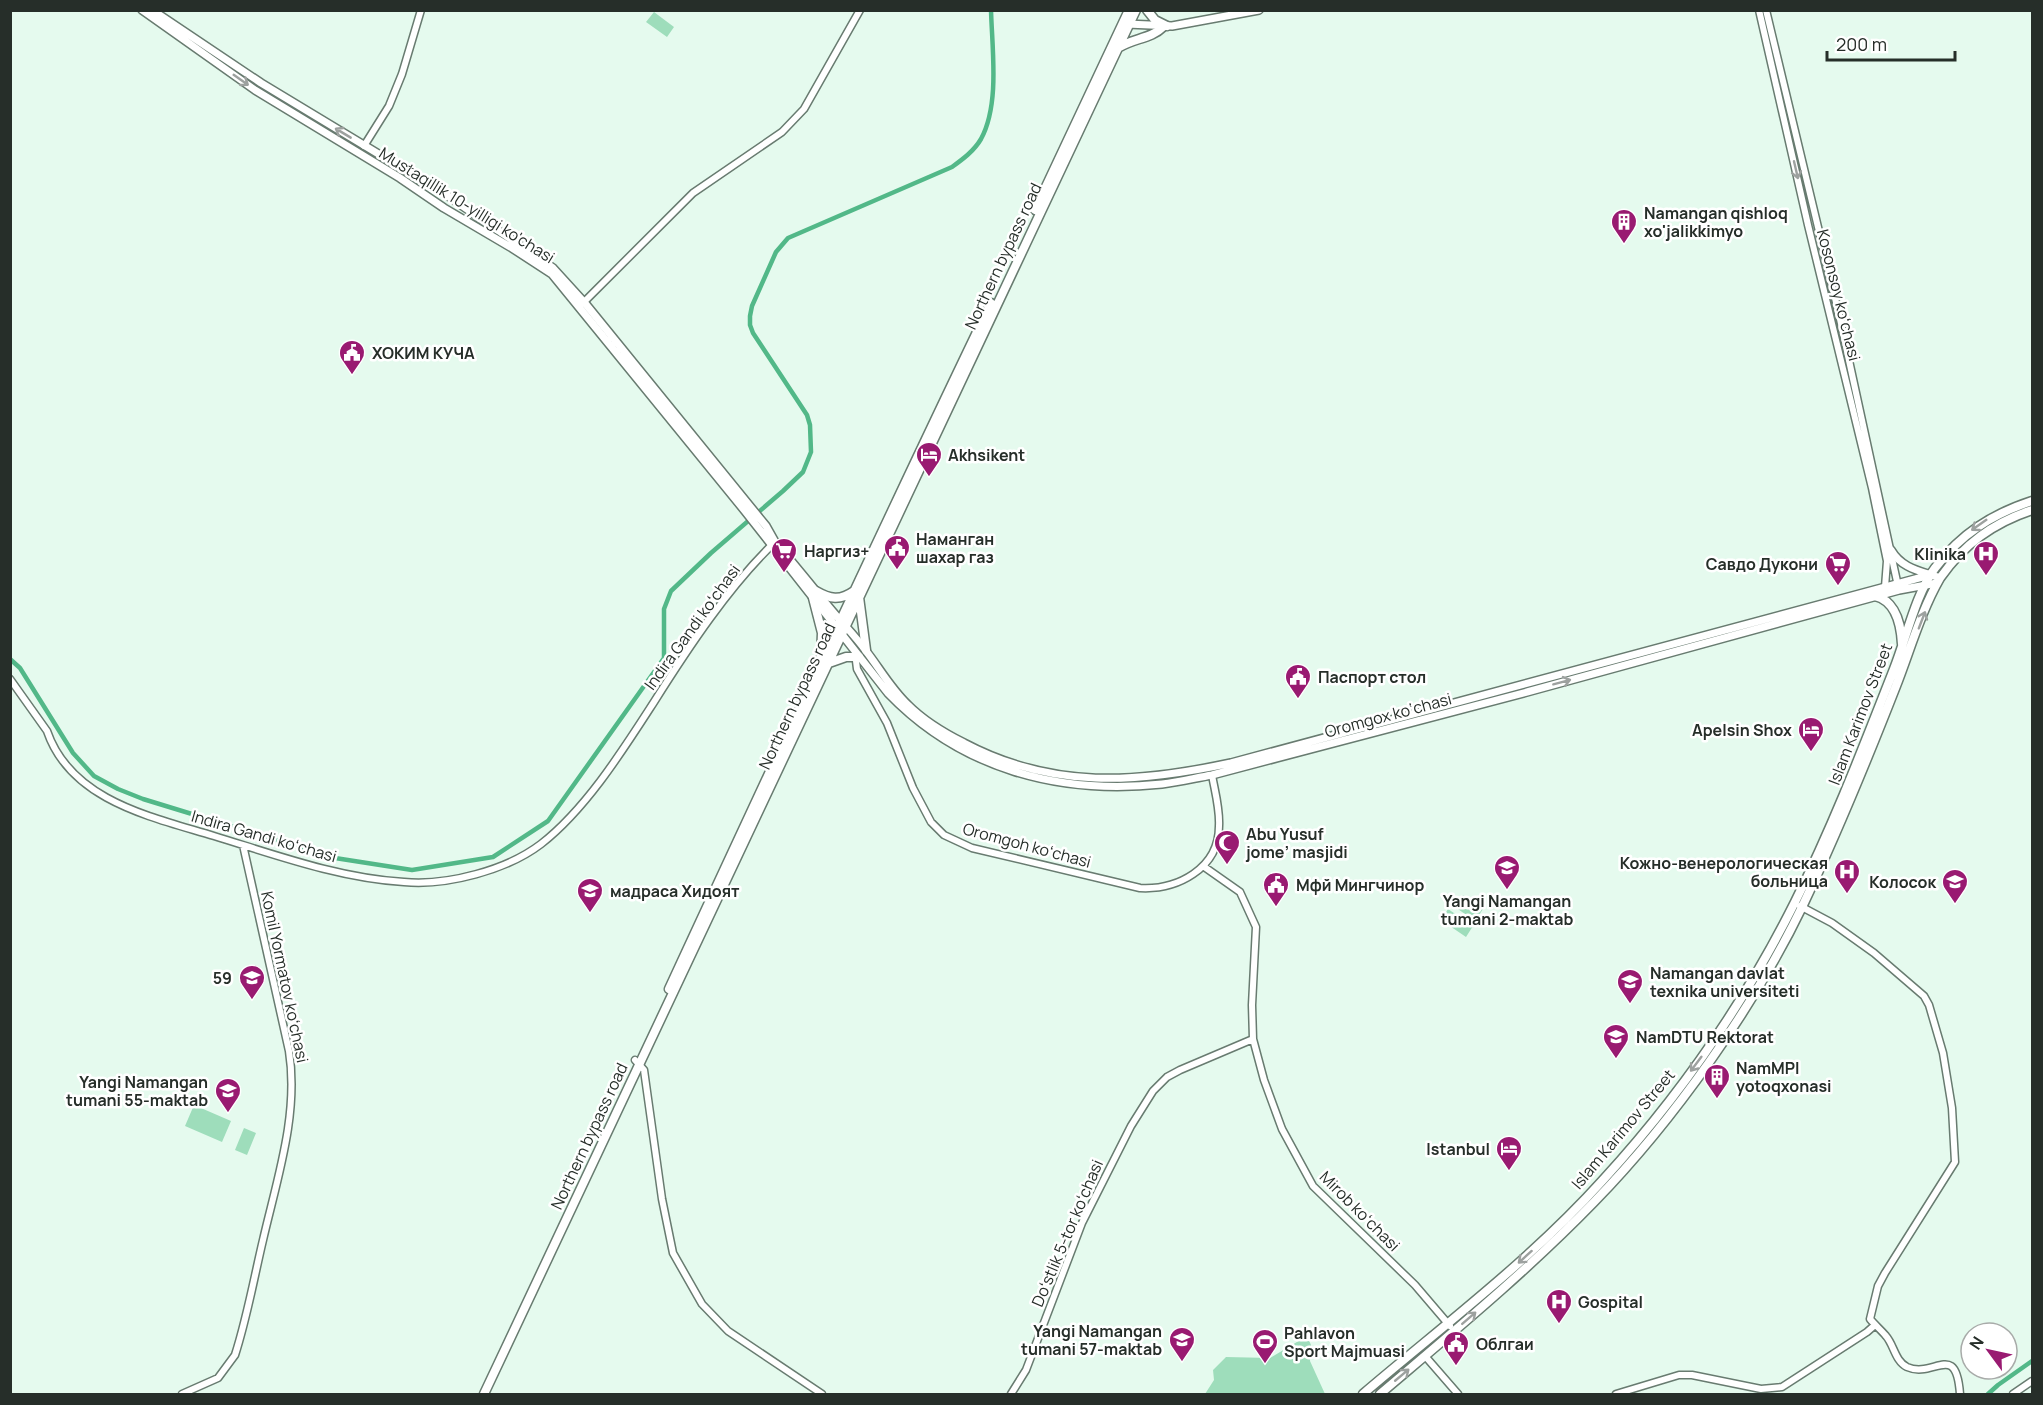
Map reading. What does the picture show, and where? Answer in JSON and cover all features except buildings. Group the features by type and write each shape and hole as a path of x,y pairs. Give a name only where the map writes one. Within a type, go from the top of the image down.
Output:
{"main road":[{"name":"Mustaqillik 10-yilligi ko'chasi","path":"142,10 255,90 542,267 582,304"},
{"name":"Mustaqillik 10-yilligi ko'chasi","path":"152,10 261,83 448,196 553,268 620,358 748,509 814,594 866,650 880,677"},
{"name":"Northern bypass road","path":"1060,164 1118,49 1129,10"},
{"name":"Northern bypass road","path":"479,1395 764,794 841,625 1018,257 1125,24 1136,10"},
{"path":"1147,10 1155,20 1165,26"},
{"path":"1125,24 1165,26 1188,24 1259,10"},
{"path":"1118,49 1130,41 1154,35 1165,26"},
{"name":"Islam Karimov Street","path":"1380,1395 1425,1356 1604,1180 1704,1054 1798,905 1843,800 1928,580 1957,543 1974,528 2012,508 2032,501"},
{"name":"Islam Karimov Street","path":"1363,1395 1451,1328 1550,1246 1601,1195 1636,1155 1708,1063 1763,978 1848,806 1938,581 1960,552 1975,539 1993,526 2032,510"},
{"path":"1891,550 1901,564 1928,580 1938,581"},
{"name":"Oromgox ko‘chasi","path":"880,677 901,707 929,730 968,754 1020,774 1070,784 1107,786 1164,784 1212,775 1885,587 1928,580"},
{"name":"Oromgox ko‘chasi","path":"880,677 921,717 953,738 991,756 1039,771 1092,779 1126,779 1175,774 1254,758 1875,597 1898,586"},
{"path":"858,657 825,662 814,594 839,599 857,593 866,650"},
{"path":"1875,597 1886,600 1894,611 1903,647"},
{"name":"Northern bypass road","path":"825,662 842,636 841,625"},
{"path":"842,636 858,657 880,677"},
{"name":"Northern bypass road","path":"484,1395 497,1361"}],"street":[{"path":"364,146 389,106 402,74 422,10"},
{"path":"582,304 693,193 782,132 804,109 860,10"},
{"name":"Kosonsoy koʻchasi","path":"1759,10 1869,477 1887,561 1885,587"},
{"name":"Kosonsoy koʻchasi","path":"1766,10 1842,328 1898,586"},
{"name":"Indira Gandi koʻchasi","path":"10,679 47,731 63,761 91,789 129,808 324,870 422,883 476,875 509,864 539,845 568,819 624,748 677,666 723,603 774,543"},
{"name":"Oromgoh koʻchasi","path":"858,657 857,669 887,723 923,809 937,830 972,848 1140,888 1156,889 1168,886 1193,876 1203,866 1216,843 1220,829 1218,801 1212,775"},
{"name":"Komil Yormatov koʻchasi","path":"182,1395 218,1378 235,1355 283,1154 291,1110 292,1074 243,845"},
{"name":"Mirob koʻchasi","path":"1203,866 1239,892 1256,927 1252,1005 1253,1039 1264,1080 1282,1129 1313,1186 1405,1275 1451,1328"},
{"path":"1798,905 1832,923 1874,953 1924,996 1929,1005 1943,1053 1953,1119 1955,1162 1878,1286 1870,1319 1886,1335 1899,1361 1905,1366 1915,1369 1944,1364 1952,1367 1958,1376 1960,1395"},
{"name":"Doʻstlik 5-tor koʻchasi","path":"1011,1395 1026,1370 1082,1223 1131,1126 1153,1091 1167,1077 1180,1070 1253,1039"},
{"path":"637,1062 644,1070 666,1225 673,1253 702,1304 728,1331 822,1395"},
{"path":"1616,1395 1679,1375 1692,1375 1761,1389 1782,1387 1875,1325"},
{"path":"1425,1356 1458,1395"},
{"path":"2013,1395 2032,1381"}],"green space":[{"path":"654,12 674,27 667,37 646,22"},
{"path":"1463,895 1483,909 1475,921 1455,907"},
{"path":"1448,909 1473,926 1466,937 1441,920"},
{"path":"194,1105 231,1121 222,1142 185,1126"},
{"path":"244,1128 256,1133 247,1155 235,1150"},
{"name":"Pahlavon Sport Majmuasi","path":"1307,1336 1311,1345 1310,1361 1325,1394 1205,1394 1214,1380 1213,1370 1226,1357 1270,1358"}],"waterway":[{"path":"10,659 20,668 73,753 94,776 143,799 335,858 412,870 493,857 548,821 664,658 664,609 671,591 803,472 811,452 810,425 807,415 750,325 752,306 776,252 788,238 952,167 975,147 987,125 993,93 991,10"},
{"path":"1988,1394 2032,1361"}],"place":[{"name":"Namangan qishloq xo'jalikkimyo","path":"1624,245"},
{"name":"ХОКИМ КУЧА","path":"352,376"},
{"name":"Akhsikent","path":"929,478"},
{"name":"Наманган шахар газ","path":"897,571"},
{"name":"Наргиз+","path":"784,574"},
{"name":"Klinika","path":"1986,577"},
{"name":"Савдо Дукони","path":"1838,587"},
{"name":"Паспорт стол","path":"1298,700"},
{"name":"Apelsin Shox","path":"1811,753"},
{"name":"Abu Yusuf jome’ masjidi","path":"1227,866"},
{"name":"Yangi Namangan tumani 2-maktab","path":"1507,891"},
{"name":"Кожно-венерологическая больница","path":"1847,895"},
{"name":"Колосок","path":"1955,905"},
{"name":"Мфй Мингчинор","path":"1276,908"},
{"name":"мадраса Хидоят","path":"590,914"},
{"name":"59","path":"252,1001"},
{"name":"Namangan davlat texnika universiteti","path":"1630,1005"},
{"name":"NamDTU Rektorat","path":"1616,1060"},
{"name":"NamMPI yotoqxonasi","path":"1717,1100"},
{"name":"Yangi Namangan tumani 55-maktab","path":"228,1114"},
{"name":"Istanbul","path":"1509,1172"},
{"name":"Gospital","path":"1559,1325"},
{"name":"Yangi Namangan tumani 57-maktab","path":"1182,1363"},
{"name":"Pahlavon Sport Majmuasi","path":"1265,1365"},
{"name":"Облгаи","path":"1456,1367"}]}
